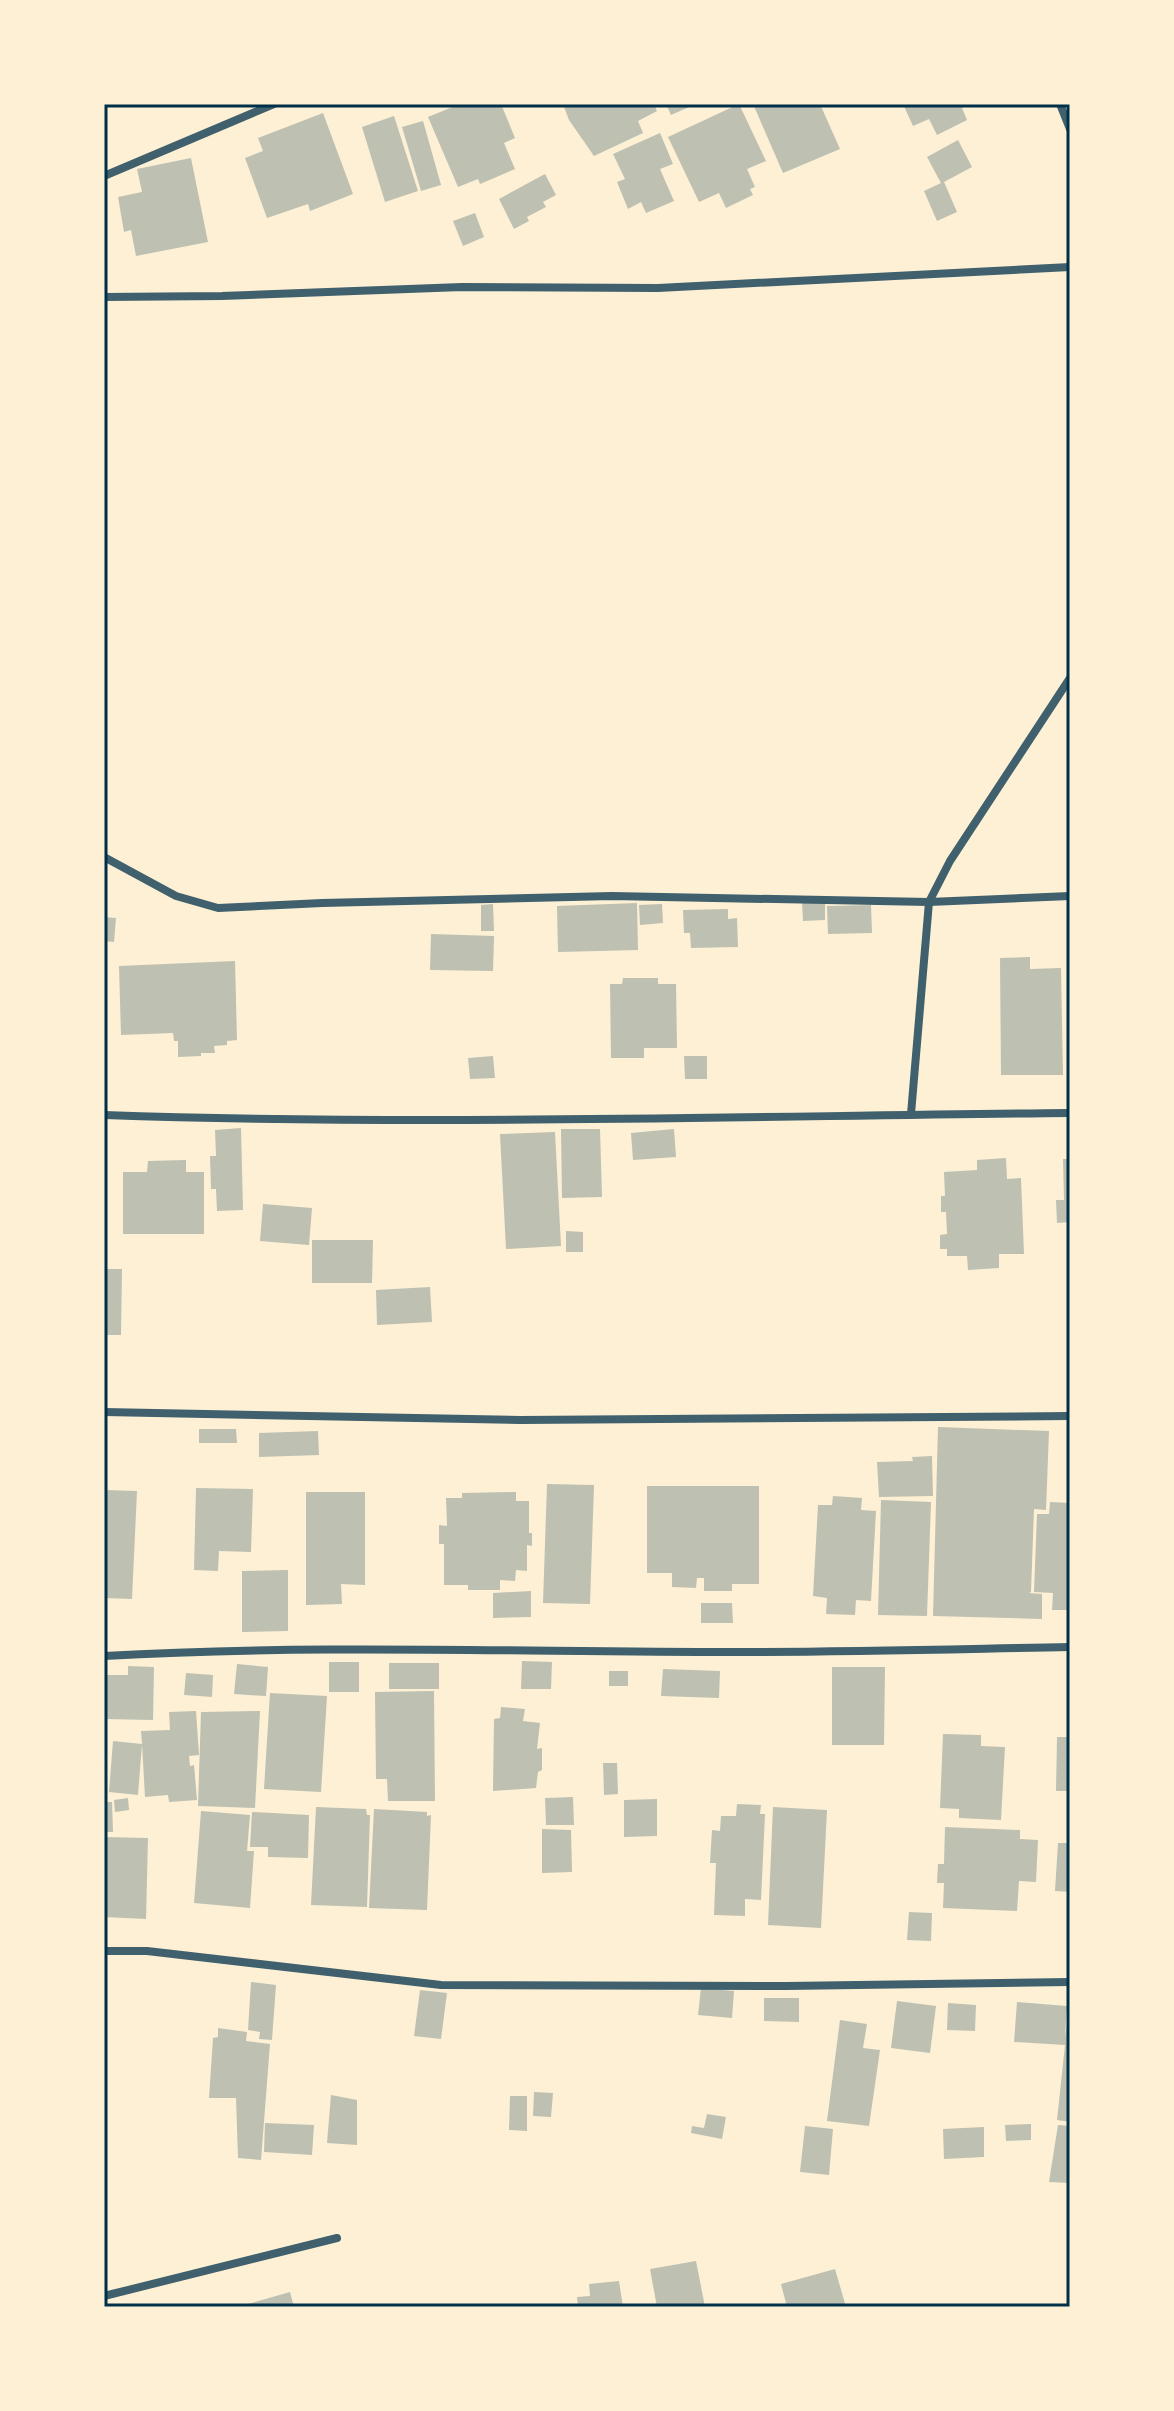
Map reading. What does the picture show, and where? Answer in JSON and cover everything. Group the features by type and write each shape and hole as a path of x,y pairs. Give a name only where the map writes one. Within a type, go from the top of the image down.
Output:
{"street":[{"path":"104,176 274,104"},
{"path":"1060,104 1070,129"},
{"path":"104,297 462,287 658,288 1070,267"},
{"path":"911,1114 929,902 950,861 1070,678"},
{"path":"104,857 176,896 218,908 612,896 929,902 1070,896"},
{"path":"104,1115 229,1119 544,1120 1070,1113"},
{"path":"104,1412 520,1420 1070,1416"},
{"path":"104,1656 191,1651 359,1649 734,1652 1070,1647"},
{"path":"104,1951 147,1951 441,1985 786,1986 1070,1982"},
{"path":"104,2296 337,2238"}],"building":[{"path":"460,104 501,104 515,138 504,143 515,169 480,184 478,179 458,187 428,117"},
{"path":"563,104 654,104 657,111 638,121 643,133 594,156 569,120"},
{"path":"666,104 696,104 671,115"},
{"path":"739,104 766,161 747,169 755,187 750,189 753,195 726,208 719,193 699,202 668,137"},
{"path":"753,104 820,104 840,149 783,173"},
{"path":"903,104 970,104 962,108 967,120 937,135 929,119 913,126"},
{"path":"323,113 353,194 310,211 308,204 267,218 245,158 263,151 258,138"},
{"path":"394,116 418,191 385,202 362,127"},
{"path":"423,121 441,185 421,191 402,127"},
{"path":"660,133 673,164 660,169 674,201 646,213 641,202 628,209 617,182 625,179 613,154"},
{"path":"958,140 972,167 944,182 957,212 937,221 924,191 941,183 927,157"},
{"path":"191,158 208,242 136,256 131,230 124,232 118,197 142,192 137,169"},
{"path":"545,174 556,195 543,202 546,207 527,217 529,221 514,229 499,199"},
{"path":"475,213 484,237 463,246 453,221"},
{"path":"637,903 638,950 558,952 557,906"},
{"path":"802,903 825,903 825,920 803,921"},
{"path":"493,904 494,931 481,931 481,905"},
{"path":"662,904 663,923 640,925 639,905"},
{"path":"871,905 872,933 828,934 827,906"},
{"path":"728,909 728,919 737,918 738,947 691,948 690,933 684,933 683,910"},
{"path":"104,917 116,918 114,942 104,941"},
{"path":"431,934 494,936 493,971 430,970"},
{"path":"1030,957 1030,969 1061,968 1063,1075 1001,1075 1000,958"},
{"path":"235,961 237,1040 214,1046 215,1053 178,1057 178,1041 174,1041 173,1033 121,1035 119,966"},
{"path":"623,978 658,978 658,984 676,984 677,1048 644,1048 644,1058 611,1058 610,984 622,984"},
{"path":"493,1056 495,1078 470,1079 468,1058"},
{"path":"684,1056 707,1056 707,1079 685,1079"},
{"path":"241,1128 243,1210 217,1211 216,1189 211,1189 210,1156 216,1156 215,1130"},
{"path":"561,1129 600,1129 602,1197 562,1198"},
{"path":"674,1129 676,1157 633,1160 631,1133"},
{"path":"555,1132 561,1246 506,1249 500,1134"},
{"path":"1006,1158 1007,1179 1021,1178 1024,1254 999,1254 999,1268 968,1270 967,1256 947,1256 947,1249 940,1249 940,1235 947,1234 946,1212 941,1212 941,1196 945,1196 944,1172 977,1170 977,1160"},
{"path":"1063,1159 1070,1159 1070,1222 1057,1223 1056,1200 1064,1200"},
{"path":"186,1160 186,1172 204,1172 204,1234 123,1234 123,1172 147,1172 148,1161"},
{"path":"263,1204 312,1208 309,1245 260,1241"},
{"path":"566,1231 583,1232 583,1252 566,1252"},
{"path":"312,1240 373,1240 372,1283 312,1283"},
{"path":"104,1269 122,1269 121,1335 104,1335"},
{"path":"430,1287 432,1322 377,1325 376,1290"},
{"path":"938,1427 1049,1431 1046,1510 1034,1509 1029,1593 1042,1594 1042,1619 933,1616"},
{"path":"199,1429 236,1429 237,1443 199,1443"},
{"path":"318,1431 319,1455 259,1457 259,1433"},
{"path":"932,1456 933,1496 879,1497 877,1462 913,1461 912,1457"},
{"path":"547,1484 594,1485 590,1604 543,1603"},
{"path":"647,1486 759,1486 759,1584 732,1584 732,1591 704,1591 704,1578 697,1578 696,1588 672,1587 672,1573 647,1573"},
{"path":"196,1488 253,1489 251,1552 219,1551 218,1571 194,1570"},
{"path":"104,1490 137,1491 132,1599 104,1598"},
{"path":"306,1492 365,1492 365,1585 341,1584 342,1604 306,1605"},
{"path":"516,1492 516,1501 529,1501 532,1546 527,1545 527,1571 516,1570 515,1581 500,1580 500,1590 468,1590 468,1585 444,1585 444,1544 439,1544 439,1525 447,1526 446,1498 462,1498 462,1493"},
{"path":"833,1496 862,1498 861,1510 876,1511 871,1601 856,1600 855,1615 826,1614 827,1598 813,1596 818,1505 832,1505"},
{"path":"881,1500 931,1502 927,1616 878,1615"},
{"path":"1050,1502 1070,1503 1070,1610 1052,1610 1053,1593 1034,1592 1037,1514 1049,1514"},
{"path":"288,1570 288,1631 242,1632 242,1571"},
{"path":"531,1591 531,1617 493,1618 493,1593"},
{"path":"701,1603 732,1603 733,1623 701,1623"},
{"path":"522,1661 552,1662 551,1689 521,1689"},
{"path":"329,1662 359,1662 359,1692 329,1692"},
{"path":"389,1663 439,1663 439,1689 389,1689"},
{"path":"237,1664 268,1667 266,1696 234,1694"},
{"path":"128,1666 154,1667 153,1720 104,1719 104,1675 128,1675"},
{"path":"832,1667 885,1667 884,1745 832,1745"},
{"path":"663,1669 720,1671 719,1698 661,1696"},
{"path":"609,1671 628,1671 628,1686 609,1686"},
{"path":"186,1673 213,1675 212,1697 184,1695"},
{"path":"434,1691 435,1801 388,1801 387,1779 376,1779 375,1692"},
{"path":"270,1693 327,1696 321,1792 264,1789"},
{"path":"501,1707 525,1709 523,1721 540,1723 537,1749 542,1748 542,1770 538,1772 536,1788 493,1791 494,1719 500,1718"},
{"path":"196,1711 199,1755 189,1756 190,1766 194,1765 197,1800 169,1802 168,1795 145,1797 141,1731 170,1730 169,1712"},
{"path":"260,1711 255,1808 198,1806 201,1712"},
{"path":"943,1734 981,1735 981,1746 1005,1747 1001,1820 959,1818 959,1809 940,1808"},
{"path":"1057,1737 1070,1737 1070,1791 1056,1791"},
{"path":"113,1741 142,1744 138,1795 109,1792"},
{"path":"603,1763 617,1763 618,1794 604,1795"},
{"path":"573,1797 574,1825 546,1825 545,1798"},
{"path":"128,1798 129,1810 115,1812 114,1800"},
{"path":"657,1799 657,1836 624,1837 624,1800"},
{"path":"104,1802 112,1802 113,1832 104,1832"},
{"path":"737,1804 761,1805 760,1814 765,1814 761,1900 745,1899 745,1916 714,1915 716,1863 710,1863 712,1830 720,1831 721,1816 736,1816"},
{"path":"316,1807 366,1809 367,1815 370,1815 367,1907 311,1905"},
{"path":"773,1807 827,1810 821,1928 768,1925"},
{"path":"374,1809 427,1812 427,1816 431,1815 427,1910 369,1908"},
{"path":"201,1811 250,1815 247,1851 254,1851 250,1908 194,1903"},
{"path":"252,1812 309,1815 308,1858 268,1857 268,1847 250,1847"},
{"path":"945,1827 1020,1830 1020,1839 1038,1840 1036,1882 1019,1881 1017,1911 943,1908 944,1883 937,1883 938,1864 944,1864"},
{"path":"542,1829 571,1830 572,1872 542,1873"},
{"path":"104,1837 148,1838 146,1919 104,1917"},
{"path":"1058,1843 1070,1843 1070,1892 1055,1891"},
{"path":"909,1912 932,1913 931,1941 907,1940"},
{"path":"251,1982 276,1985 272,2040 259,2039 260,2032 248,2030"},
{"path":"701,1988 734,1991 732,2018 698,2015"},
{"path":"420,1990 447,1993 441,2039 414,2036"},
{"path":"764,1998 799,1998 799,2022 764,2021"},
{"path":"897,2001 936,2006 930,2053 891,2048"},
{"path":"1017,2002 1067,2006 1065,2037 1070,2018 1070,2122 1057,2120 1065,2045 1014,2042"},
{"path":"948,2003 976,2005 975,2031 947,2030"},
{"path":"840,2020 867,2024 863,2048 880,2050 869,2126 827,2121"},
{"path":"218,2028 247,2032 246,2041 270,2044 261,2160 238,2158 236,2098 209,2098 213,2038 218,2037"},
{"path":"534,2092 553,2093 551,2117 533,2116"},
{"path":"331,2095 357,2100 357,2145 327,2143"},
{"path":"510,2096 527,2096 527,2131 509,2130"},
{"path":"707,2114 726,2117 722,2139 691,2133 692,2126 704,2128"},
{"path":"265,2123 314,2125 312,2155 264,2152"},
{"path":"1031,2124 1031,2140 1006,2141 1005,2125"},
{"path":"1058,2125 1070,2126 1070,2183 1049,2182"},
{"path":"805,2126 833,2129 829,2175 800,2172"},
{"path":"984,2127 984,2157 944,2159 943,2129"},
{"path":"696,2261 705,2307 657,2307 650,2269"},
{"path":"835,2269 846,2307 787,2307 781,2284"},
{"path":"619,2281 623,2307 578,2307 577,2297 590,2296 589,2284"},
{"path":"290,2292 294,2307 241,2307 241,2306"}]}
